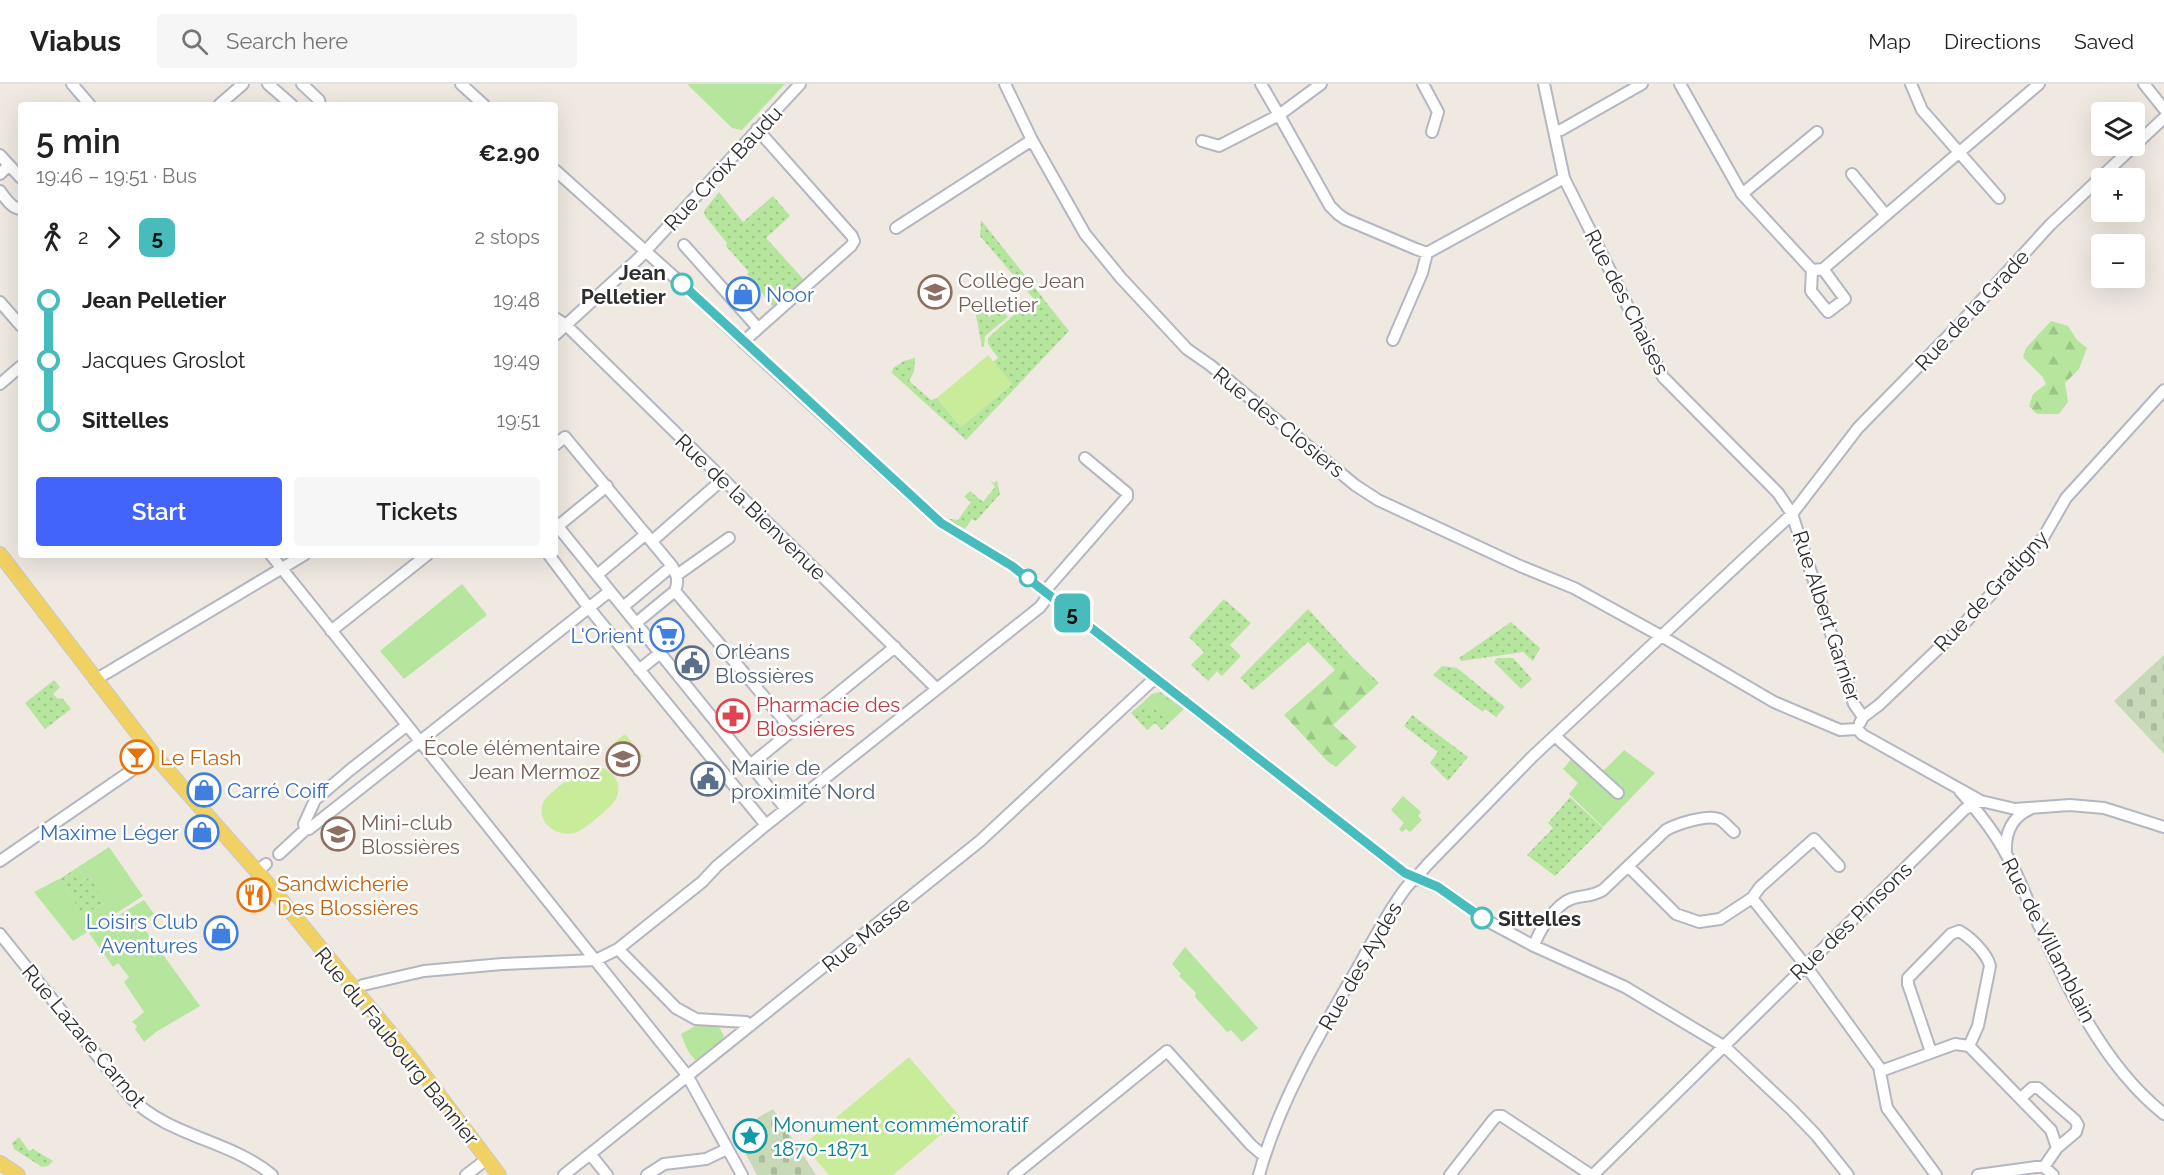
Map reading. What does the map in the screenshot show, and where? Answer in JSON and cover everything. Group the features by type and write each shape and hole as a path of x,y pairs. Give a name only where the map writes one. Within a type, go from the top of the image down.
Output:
{"main road":[{"name":"Rue du Faubourg Bannier","path":"0,554 154,755 261,868 418,1067 499,1175"},
{"path":"0,1163 18,1175"}],"street":[{"path":"72,84 87,102"},
{"path":"222,102 243,84"},
{"path":"268,84 289,102"},
{"path":"302,84 319,102"},
{"path":"460,84 481,102"},
{"name":"Rue des Closiers","path":"1005,84 1032,140 1085,234 1121,278 1187,349 1210,365 1321,458 1378,500 1520,566 1574,588 1774,702 1840,730 1857,729"},
{"path":"1262,84 1330,206 1345,219 1427,253"},
{"path":"1202,141 1219,146 1279,115 1321,84"},
{"path":"1423,84 1438,111 1431,132"},
{"name":"Rue des Chaises","path":"1544,84 1564,178 1663,377 1778,493 1792,513"},
{"path":"1554,131 1561,130 1642,84"},
{"path":"1680,84 1742,194 1817,270 2039,84"},
{"path":"1911,84 1922,110 1999,198"},
{"path":"2144,84 2164,109"},
{"name":"Rue Croix Baudu","path":"558,332 645,251 796,86"},
{"name":"Rue de la Grade","path":"1661,636 1792,513 1858,428 1957,327 2050,225 2164,118"},
{"path":"743,342 854,241 758,129"},
{"path":"1742,194 1817,132"},
{"path":"896,228 1032,140"},
{"path":"0,154 18,175"},
{"path":"0,174 9,165"},
{"path":"558,173 941,523 1012,566 1405,873 1438,887 1482,918 1534,946 1625,987 1725,1047 1791,1109 1848,1175"},
{"path":"1852,174 1886,214"},
{"path":"1393,340 1422,273 1427,253 1564,178"},
{"path":"0,191 11,205 18,209"},
{"path":"684,245 758,328"},
{"path":"0,302 18,323"},
{"name":"Rue de la Bienvenue","path":"558,320 566,325 937,689"},
{"path":"0,384 18,369"},
{"name":"Rue de Gratigny","path":"1857,729 1863,717 1879,705 1960,628 2043,538 2066,498 2164,390"},
{"path":"558,443 565,437 675,571 678,584 675,591 636,623"},
{"path":"356,990 363,985 424,970 596,960 618,949 702,882 717,866 766,825 1040,607 1047,593 1127,497 1127,493 1085,458"},
{"path":"597,575 649,538 722,480"},
{"path":"558,523 607,486"},
{"name":"Rue Albert Garnier","path":"1792,513 1854,704 1863,717"},
{"path":"558,526 786,809"},
{"path":"623,607 675,571 729,538"},
{"path":"273,558 687,1075 742,1175"},
{"path":"95,680 299,558"},
{"path":"331,631 423,558"},
{"path":"551,558 589,608 766,825"},
{"path":"279,854 305,830 610,591"},
{"path":"675,591 792,730"},
{"name":"Rue des Aydes","path":"1259,1175 1264,1156 1286,1103 1333,1010 1407,887 1555,736 1661,636"},
{"path":"750,765 895,647"},
{"path":"639,670 660,653"},
{"name":"Rue Masse","path":"564,1175 980,841 1155,678"},
{"path":"305,830 304,824 315,800 406,726"},
{"name":"Rue de Villamblain","path":"1857,729 1863,735 1977,803 1981,816 2006,852 2057,965 2088,1020 2127,1078 2164,1114"},
{"path":"1555,736 1618,794"},
{"path":"0,861 154,755"},
{"path":"1977,803 2015,809 2070,805 2104,808 2164,827"},
{"name":"Rue des Pinsons","path":"1592,1175 1965,809 1977,803"},
{"path":"2006,852 2006,838 2010,826 2020,814 2037,806"},
{"path":"1981,816 1993,824 2010,826"},
{"path":"1534,946 1557,907 1573,898 1593,896 1603,890 1666,830 1677,825 1713,817 1722,820 1734,832"},
{"path":"1629,867 1677,914 1699,922 1720,919 1752,898 1760,887 1814,839 1839,866"},
{"path":"1752,898 1806,966 1881,1071 1887,1108 1936,1175"},
{"path":"1931,1052 1908,978 1951,934 1959,931 1984,954 1990,966 1978,1026 1969,1046"},
{"name":"Rue Lazare Carnot","path":"0,934 141,1109 172,1126 256,1162 272,1175"},
{"path":"618,949 676,1008 696,1019 746,1022 750,1026"},
{"path":"1881,1071 1959,1043 1969,1046 2051,1130 2057,1148"},
{"path":"1014,1175 1167,1051 1251,1145 1264,1156"},
{"path":"2021,1098 2032,1088 2038,1088 2078,1125 2076,1132 2057,1148 2044,1167"},
{"path":"1450,1175 1493,1120 1497,1116 1502,1116 1592,1175"},
{"path":"647,1175 664,1164 706,1159 727,1149"},
{"path":"590,1154 607,1175"},
{"path":"466,1175 487,1159"},
{"path":"1978,1175 2036,1167 2044,1167 2053,1175"}],"green space":[{"path":"687,84 785,84 742,130 732,128"},
{"path":"719,192 743,222 773,196 790,216 766,238 805,281 774,308 705,216 704,211"},
{"path":"981,220 1069,331 966,440 892,373 893,368 904,361 915,358 914,372 909,381 931,400 937,398 961,427 1012,384 993,362 998,358 988,344 988,338 1033,298 980,236"},
{"path":"973,299 989,317 1001,308 1008,317 985,336 984,347 982,347"},
{"path":"2051,321 2068,326 2077,340 2087,348 2079,369 2065,383 2068,402 2059,414 2037,414 2029,406 2033,394 2046,384 2042,376 2023,357 2026,348"},
{"path":"988,355 1012,384 961,427 937,398"},
{"path":"990,480 994,483 997,480 1000,494 976,521 972,519 964,530 949,520 958,520 971,502 964,497 970,491 983,502 995,487"},
{"path":"462,584 487,615 404,679 380,651"},
{"path":"1224,599 1251,623 1230,645 1241,656 1222,676 1217,671 1208,681 1191,665 1204,652 1189,637"},
{"path":"1308,609 1351,656 1336,671 1308,642 1253,690 1240,678"},
{"path":"1511,622 1540,648 1533,661 1523,652 1461,661 1459,658"},
{"path":"2164,655 2164,754 2114,701"},
{"path":"1351,656 1379,683 1333,725 1357,747 1336,767 1328,762 1284,715"},
{"path":"1497,658 1513,658 1532,679 1521,689 1494,662"},
{"path":"1442,666 1457,668 1505,707 1496,717 1485,709 1483,712 1433,675"},
{"path":"54,680 60,687 53,694 63,699 71,709 45,729 25,703"},
{"path":"1160,692 1184,709 1162,730 1155,723 1147,730 1131,713 1152,694"},
{"path":"1160,694 1182,710 1173,719 1159,708 1149,713 1141,706 1152,695"},
{"path":"1412,715 1468,757 1448,781 1430,763 1438,752 1404,726"},
{"path":"625,734 643,756 629,766 612,744"},
{"path":"1624,750 1655,773 1603,827 1569,794 1578,783 1563,769 1573,757 1602,772"},
{"path":"592,765 606,769 615,778 618,790 613,803 577,832 563,833 551,828 541,811 543,803 556,789"},
{"path":"1403,796 1421,812 1418,816 1422,820 1410,832 1406,829 1402,832 1399,829 1404,823 1391,810"},
{"path":"1570,797 1603,828 1555,876 1527,855 1553,828 1548,823"},
{"path":"109,847 143,896 73,941 34,892 61,878 82,916 105,903 90,877 79,883 72,871"},
{"path":"72,871 79,883 90,877 106,902 82,916 61,878"},
{"path":"144,900 154,914 141,924 200,1006 156,1032 144,1042 135,1029 137,1026 132,1022 144,1012 124,982 129,977 118,963 113,967 89,933"},
{"path":"1185,947 1258,1028 1242,1042 1231,1030 1227,1032 1195,997 1196,993 1179,976 1181,974 1172,964"},
{"path":"699,1024 719,1027 724,1036 722,1040 695,1060 688,1051 681,1034"},
{"path":"909,1057 961,1118 893,1175 829,1175 803,1145"},
{"path":"773,1109 816,1175 757,1175 734,1132"},
{"path":"19,1137 29,1151 33,1149 53,1161 48,1166 42,1167 14,1149 12,1143"}],"bus line":[{"name":"5","path":"682,284 941,523 1012,566 1405,873 1438,887 1482,918"}],"place":[{"name":"Jean Pelletier","path":"682,284"},
{"name":"Collège Jean Pelletier","path":"935,292"},
{"name":"Noor","path":"743,294"},
{"name":"L'Orient","path":"667,635"},
{"name":"Orléans Blossières","path":"692,663"},
{"name":"Pharmacie des Blossières","path":"733,716"},
{"name":"Le Flash","path":"137,757"},
{"name":"École élémentaire Jean Mermoz","path":"623,759"},
{"name":"Mairie de proximité Nord","path":"708,779"},
{"name":"Carré Coiff","path":"204,790"},
{"name":"Maxime Léger","path":"202,832"},
{"name":"Mini-club Blossières","path":"338,834"},
{"name":"Sandwicherie Des Blossières","path":"254,895"},
{"name":"Sittelles","path":"1482,918"},
{"name":"Loisirs Club Aventures","path":"221,933"},
{"name":"Monument commémoratif 1870-1871","path":"750,1136"}]}
